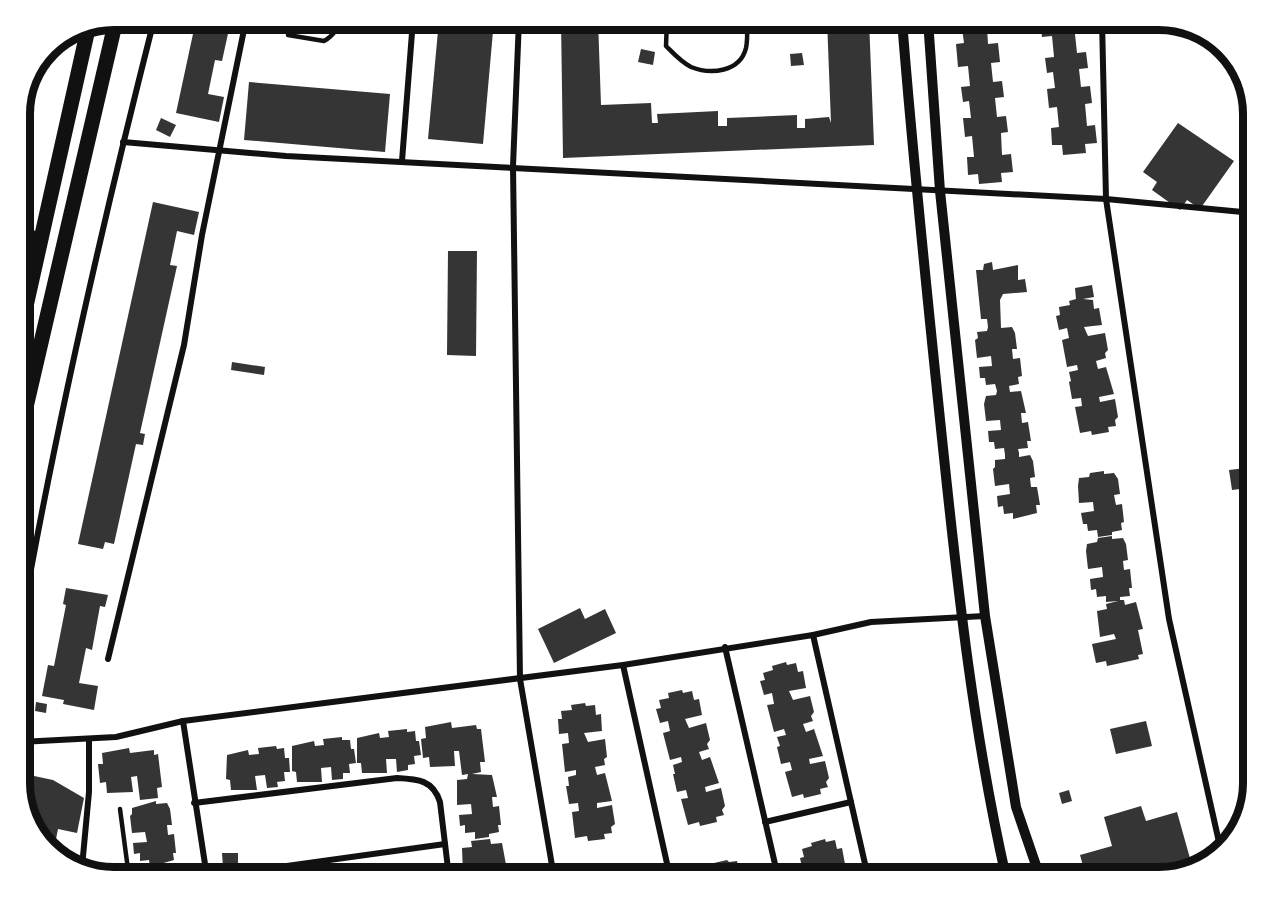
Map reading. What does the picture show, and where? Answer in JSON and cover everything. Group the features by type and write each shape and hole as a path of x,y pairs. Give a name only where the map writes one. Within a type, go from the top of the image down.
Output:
{"highway":[{"path":"30,390 114,30"},
{"path":"30,286 87,34"}],"street":[{"path":"30,574 123,142 151,30"},
{"path":"108,659 184,345 202,235 221,152 244,30"},
{"path":"402,161 412,30"},
{"path":"519,30 513,166 520,679 552,867"},
{"path":"903,30 916,189 961,618 990,806 1004,867"},
{"path":"929,30 940,191 984,616 1016,807 1036,867"},
{"path":"1102,30 1106,199 1169,619 1219,841"},
{"path":"123,142 221,152 1106,199 1242,212 1243,203"},
{"path":"30,230 40,240"},
{"path":"30,742 116,737 183,721 623,665 813,634 871,622 984,616"},
{"path":"813,634 865,867"},
{"path":"725,647 775,867"},
{"path":"623,665 668,867"},
{"path":"183,721 205,867"},
{"path":"83,861 89,792 89,739"},
{"path":"194,803 397,778 420,779 436,790 447,867"},
{"path":"765,822 850,802"},
{"path":"279,867 445,844"}],"lane":[{"path":"288,35 324,41 335,35 337,30"},
{"path":"667,30 666,46 677,58 693,67 716,71 732,67 741,59 746,48 747,30"},
{"path":"120,809 128,867"}],"building":[{"path":"194,30 229,30 222,61 215,60 208,94 224,97 219,122 176,113"},
{"path":"438,30 493,30 483,144 428,139"},
{"path":"561,30 598,30 601,105 651,103 652,123 658,123 657,114 718,111 718,126 727,126 727,118 797,115 797,128 805,128 805,119 829,117 831,123 827,30 869,30 874,145 563,158"},
{"path":"962,30 987,30 988,44 998,43 1000,62 991,63 993,82 1002,81 1004,97 995,98 997,117 1006,116 1008,132 1001,133 1002,155 1011,154 1013,172 1001,173 1002,182 979,184 978,174 968,175 967,157 974,157 972,136 965,137 963,118 971,118 969,101 963,102 961,87 970,86 968,66 958,67 956,44 964,43"},
{"path":"1041,30 1084,30 1084,33 1075,34 1077,53 1086,52 1088,68 1079,69 1081,87 1090,86 1092,103 1085,104 1087,126 1095,125 1097,143 1085,144 1086,153 1063,155 1062,145 1052,145 1051,128 1059,127 1057,107 1049,108 1047,89 1055,88 1053,72 1047,73 1045,58 1054,57 1052,36 1042,37"},
{"path":"641,49 655,52 653,65 638,62"},
{"path":"802,53 804,65 791,66 790,54"},
{"path":"249,82 390,94 385,152 244,140"},
{"path":"161,118 176,125 170,137 156,130"},
{"path":"1178,123 1234,161 1200,209 1187,200 1180,210 1152,190 1157,182 1143,172"},
{"path":"153,202 199,212 194,235 177,231 170,265 177,266 140,433 145,434 143,445 136,444 114,544 105,542 103,549 78,544"},
{"path":"448,251 477,251 476,356 447,355"},
{"path":"992,262 993,270 1018,265 1018,280 1025,279 1027,292 1003,294 1000,300 1001,328 1012,327 1015,333 1017,349 1012,349 1013,359 1020,358 1022,376 1018,377 1019,384 1009,386 1010,392 1021,391 1026,413 1021,413 1022,423 1028,422 1031,441 1027,441 1028,448 1018,449 1019,457 1030,455 1033,461 1035,477 1030,478 1031,487 1037,487 1040,505 1036,505 1037,513 1013,519 1013,513 1004,514 1003,506 998,507 997,496 1010,494 1009,484 995,486 993,469 995,460 1005,459 1004,448 995,449 994,442 989,442 988,431 1001,430 1000,420 986,421 984,404 986,396 996,395 997,391 995,384 986,385 985,378 980,378 979,367 992,366 991,356 977,358 975,340 978,338 977,332 987,331 988,327 987,319 981,319 976,270 983,270 984,264"},
{"path":"1092,285 1094,297 1083,299 1093,300 1094,309 1099,308 1102,325 1084,327 1088,336 1105,333 1108,350 1105,353 1106,358 1096,361 1098,369 1106,367 1114,394 1099,397 1100,402 1115,399 1118,417 1115,420 1116,426 1108,427 1109,432 1092,435 1091,431 1080,433 1075,407 1082,406 1081,398 1072,399 1069,382 1071,381 1069,372 1078,370 1077,365 1067,367 1062,340 1069,338 1067,328 1059,330 1056,316 1060,315 1059,307 1070,305 1069,301 1076,299 1075,288"},
{"path":"232,362 265,367 264,375 231,370"},
{"path":"1243,468 1243,489 1232,490 1229,470"},
{"path":"1104,471 1104,474 1114,473 1118,479 1120,494 1114,495 1116,505 1122,504 1124,522 1121,523 1122,530 1112,532 1112,535 1098,537 1097,530 1088,531 1087,524 1083,524 1081,513 1094,511 1093,502 1079,503 1078,486 1079,478 1089,477 1090,473"},
{"path":"1112,536 1112,539 1123,538 1126,544 1128,560 1123,561 1124,570 1130,569 1132,588 1129,588 1130,596 1120,597 1120,600 1124,600 1125,605 1136,602 1143,629 1138,630 1143,654 1138,655 1139,659 1107,666 1106,661 1096,663 1092,644 1116,639 1114,634 1100,637 1097,611 1107,609 1106,604 1118,601 1106,602 1106,596 1097,597 1096,589 1091,590 1090,579 1103,577 1102,567 1088,569 1086,551 1087,544 1097,542 1098,538"},
{"path":"66,588 108,595 105,607 100,606 92,650 86,648 79,683 98,686 94,710 63,704 64,700 42,696 48,665 54,666 66,605 63,604"},
{"path":"580,608 585,619 605,609 616,633 554,663 538,629"},
{"path":"786,662 787,665 796,663 798,672 803,671 806,688 789,691 793,700 810,696 814,712 811,716 813,721 803,724 806,732 814,729 823,756 809,759 810,764 825,761 829,778 826,782 828,787 820,789 821,794 804,798 803,794 792,797 785,772 792,770 790,762 781,764 777,747 780,746 777,737 786,735 784,729 774,732 767,705 774,704 772,693 764,695 760,681 765,680 763,673 773,670 772,666"},
{"path":"682,690 683,693 692,691 694,700 699,699 702,715 685,719 689,728 706,723 710,740 707,744 709,749 699,752 702,760 710,757 719,783 705,787 706,792 721,788 725,806 722,810 724,815 716,817 717,822 700,826 699,822 688,825 681,799 688,798 686,790 677,792 673,774 675,774 673,765 682,762 681,757 670,760 663,733 670,731 668,721 660,723 656,709 661,708 659,700 669,698 668,693"},
{"path":"36,702 47,704 46,713 35,711"},
{"path":"585,703 586,706 595,705 596,715 601,714 602,731 584,733 588,742 605,739 607,757 604,759 605,765 595,767 597,775 605,773 612,801 597,803 597,808 612,805 615,824 611,827 612,833 604,834 605,839 588,841 587,836 575,838 572,812 579,811 578,803 569,804 566,786 569,786 568,777 576,775 576,770 565,772 562,744 569,743 568,733 559,734 558,719 562,719 561,711 572,710 571,705"},
{"path":"1146,721 1152,746 1116,754 1110,729"},
{"path":"451,722 452,728 476,725 477,729 481,729 485,762 480,762 481,772 472,774 492,775 497,797 492,797 493,807 499,806 501,825 498,825 499,832 489,834 489,837 475,839 475,832 465,833 465,825 460,826 459,815 472,814 471,804 457,805 457,780 467,779 468,774 462,775 459,751 454,751 455,766 430,767 429,757 423,758 421,739 426,738 425,727"},
{"path":"407,729 407,732 415,731 416,741 419,741 421,755 414,756 415,764 408,765 408,770 397,772 396,759 386,759 387,773 362,773 361,763 357,763 357,738 379,733 380,738 389,737 388,731"},
{"path":"342,737 342,740 350,740 351,749 354,749 356,763 349,764 350,773 343,773 343,779 332,780 331,767 321,768 322,782 297,782 296,772 292,771 292,746 314,741 315,746 324,745 323,739"},
{"path":"276,746 277,749 284,748 285,758 289,758 290,772 284,772 285,781 277,782 278,787 267,788 265,775 255,776 257,790 231,790 230,780 226,779 227,755 248,750 249,755 259,754 258,748"},
{"path":"129,748 130,753 154,750 154,755 158,754 162,787 157,788 158,798 140,800 137,776 131,777 133,792 107,793 106,782 100,783 98,764 103,764 102,753"},
{"path":"30,775 53,780 84,798 77,833 58,829 55,842 44,830 33,805"},
{"path":"1069,790 1072,801 1062,804 1059,793"},
{"path":"156,801 156,804 167,803 170,809 172,825 167,825 168,835 174,834 176,853 173,853 174,860 150,867 149,860 140,861 140,853 134,854 133,843 147,842 145,832 132,833 130,816 132,808"},
{"path":"1141,806 1146,821 1177,812 1191,861 1159,867 1083,867 1080,855 1112,846 1104,817"},
{"path":"490,839 491,844 502,843 506,867 463,867 462,848 472,847 471,841"},
{"path":"825,839 826,842 835,840 837,849 842,848 845,864 832,867 802,867 800,858 804,857 802,849 812,846 811,843"},
{"path":"222,853 238,853 238,867 223,867"},
{"path":"727,860 737,861 738,867 715,867 714,863"}]}
